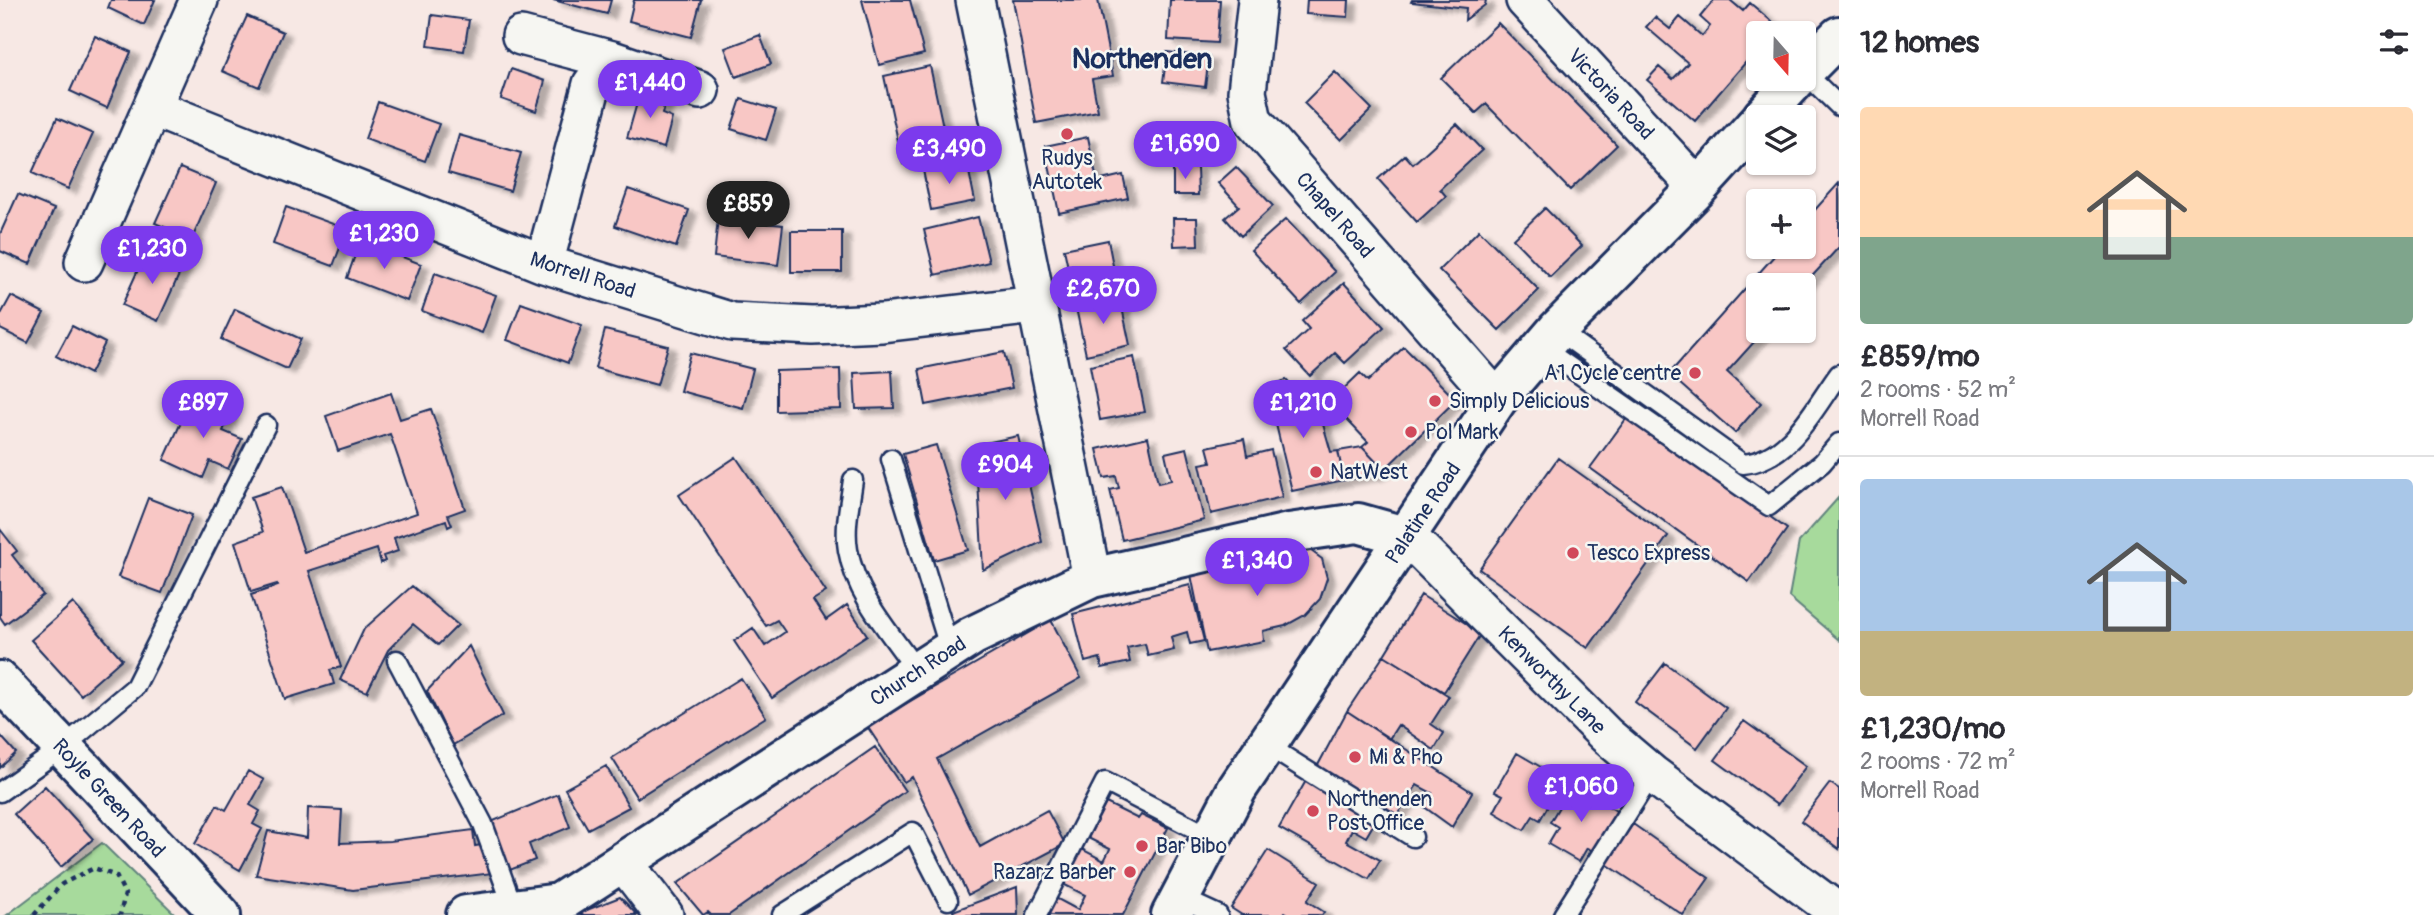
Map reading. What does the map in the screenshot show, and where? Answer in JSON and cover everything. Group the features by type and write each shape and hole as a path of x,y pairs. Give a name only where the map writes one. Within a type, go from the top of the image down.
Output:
{"main road":[{"path":"1816,60 1839,36"},
{"path":"1773,105 1786,91"},
{"name":"Palatine Road","path":"1175,906 1211,837 1266,745 1408,537 1497,400 1549,339 1698,188 1746,135"},
{"name":"Church Road","path":"466,915 559,903 972,636 1092,578 1289,533 1358,523 1408,537"},
{"name":"Royle Green Road","path":"0,681 220,915"}],"street":[{"path":"84,262 199,0"},
{"path":"975,0 1092,578"},
{"name":"Chapel Road","path":"1258,0 1247,92 1252,121 1497,400"},
{"name":"Victoria Road","path":"1525,0 1698,188"},
{"path":"521,36 612,60 700,90"},
{"path":"544,264 593,84 612,60"},
{"name":"Morrell Road","path":"153,108 544,264 732,322 813,326 882,323 1035,305"},
{"name":"Kenworthy Lane","path":"1408,537 1606,735 1652,774 1839,913"},
{"path":"624,863 664,915"}],"lane":[{"path":"1816,84 1839,106"},
{"path":"1549,339 1743,464 1757,463 1781,450 1839,373"},
{"path":"1549,339 1769,506 1822,463 1839,443"},
{"path":"0,792 62,748 135,687 265,425"},
{"path":"891,459 950,650"},
{"path":"853,480 847,536 856,579 917,671"},
{"path":"397,660 483,824 514,910"},
{"path":"1266,745 1413,837"},
{"path":"1563,915 1652,774"},
{"path":"1037,915 1105,782 1211,837"},
{"path":"782,915 913,832 948,900"},
{"path":"1175,906 1218,915"}],"path":[{"path":"34,915 62,884 94,868 116,876 125,894 121,915"}],"green space":[{"path":"1839,497 1839,640 1789,597 1799,542"},
{"path":"102,843 176,915 7,915"}],"building":[{"path":"111,0 155,0 144,25 108,8"},
{"path":"553,0 611,0 607,14"},
{"path":"634,0 701,0 691,37 629,21"},
{"path":"862,0 910,0 924,54 879,65"},
{"path":"1013,0 1098,0 1113,76 1092,79 1098,111 1036,123"},
{"path":"1170,0 1220,0 1217,43 1168,40"},
{"path":"1307,0 1349,0 1348,17 1306,14"},
{"path":"1486,0 1485,5 1465,20 1466,8 1411,2"},
{"path":"1714,0 1730,0 1743,11 1750,3 1771,21 1746,21 1746,62 1695,121 1647,80 1659,67 1673,79 1688,63 1646,27 1655,17 1670,29 1680,17 1702,36 1710,26 1700,17"},
{"path":"432,15 469,20 464,51 428,46"},
{"path":"247,16 283,32 259,87 222,71"},
{"path":"1498,23 1617,145 1570,190 1486,104 1476,113 1441,78"},
{"path":"760,35 771,64 736,77 725,48"},
{"path":"95,36 131,52 107,108 70,91"},
{"path":"1167,52 1209,57 1205,87 1163,82"},
{"path":"930,66 949,155 903,164 884,76"},
{"path":"511,69 545,81 536,111 501,99"},
{"path":"1335,72 1372,109 1341,140 1304,103"},
{"path":"641,89 667,96 662,114 672,118 664,148 627,138"},
{"path":"741,99 776,110 766,140 731,129"},
{"path":"378,102 439,124 425,161 365,139"},
{"path":"57,118 93,134 68,189 32,173"},
{"path":"1457,124 1482,150 1440,189 1446,196 1417,222 1378,179 1405,155 1413,164"},
{"path":"459,135 521,153 510,191 448,173"},
{"path":"1088,137 1097,181 1123,175 1128,198 1059,213 1045,146"},
{"path":"967,162 975,201 931,210 923,170"},
{"path":"1197,167 1198,195 1173,195 1173,168"},
{"path":"1236,167 1273,206 1241,236 1225,218 1239,206 1218,183"},
{"path":"180,168 216,183 192,239 155,223"},
{"path":"1839,183 1839,247 1815,273 1759,273 1771,259 1816,259 1816,209"},
{"path":"628,189 689,210 676,247 615,226"},
{"path":"18,194 54,209 30,264 0,251 0,234"},
{"path":"286,207 347,229 333,266 273,244"},
{"path":"1545,208 1582,246 1550,277 1513,239"},
{"path":"978,217 989,262 935,275 924,230"},
{"path":"718,218 783,225 778,265 714,257"},
{"path":"1173,218 1197,218 1198,245 1174,246"},
{"path":"1286,219 1335,272 1301,304 1251,250"},
{"path":"1479,230 1539,290 1499,330 1439,270"},
{"path":"791,231 842,231 842,272 791,272"},
{"path":"1108,240 1117,286 1074,296 1064,249"},
{"path":"360,241 421,264 407,301 347,278"},
{"path":"147,250 183,266 158,321 122,305"},
{"path":"435,273 496,295 482,333 422,311"},
{"path":"1344,283 1384,327 1345,363 1335,353 1310,376 1286,350 1309,329 1302,321"},
{"path":"1746,287 1746,343 1753,343 1727,372 1761,403 1735,433 1669,374"},
{"path":"11,296 44,313 28,343 0,329 0,316"},
{"path":"1120,298 1130,345 1086,355 1076,308"},
{"path":"521,303 582,325 568,363 507,340"},
{"path":"235,309 301,339 287,369 221,339"},
{"path":"72,326 105,343 90,374 56,356"},
{"path":"605,330 668,346 657,385 595,368"},
{"path":"1404,347 1456,400 1384,470 1362,447 1368,442 1330,402 1360,373 1368,381"},
{"path":"1004,352 1012,388 926,405 919,369"},
{"path":"690,353 753,369 743,408 680,391"},
{"path":"1134,357 1145,412 1100,420 1090,366"},
{"path":"840,369 841,409 776,411 776,371"},
{"path":"892,371 894,408 856,409 854,373"},
{"path":"1286,380 1320,414 1331,452 1338,451 1344,480 1292,491 1267,387"},
{"path":"391,393 400,419 431,409 465,509 448,515 452,525 448,527 446,520 394,538 398,551 383,556 385,561 381,563 377,549 309,571 341,667 330,670 334,684 285,699 251,595 278,586 277,584 251,592 235,542 263,532 251,497 282,487 304,552 417,513 390,434 338,451 326,416"},
{"path":"192,398 230,415 223,431 242,439 228,469 210,461 203,478 164,460"},
{"path":"1629,415 1787,529 1749,582 1590,468"},
{"path":"1018,436 1042,542 983,570 976,445"},
{"path":"1148,437 1158,483 1171,480 1165,453 1187,448 1204,520 1122,540 1110,490 1119,488 1116,476 1104,478 1097,449"},
{"path":"1244,439 1247,456 1271,450 1282,497 1211,514 1200,464 1211,462 1207,447"},
{"path":"936,445 968,550 934,560 903,454"},
{"path":"1362,447 1384,470 1375,475 1344,480 1338,451"},
{"path":"736,457 826,592 813,600 826,620 847,605 867,635 772,698 734,641 753,628 765,646 785,632 777,620 766,626 679,495"},
{"name":"Tesco Express","path":"1558,458 1668,536 1588,648 1479,569"},
{"path":"148,498 192,515 162,593 118,577"},
{"path":"0,529 17,551 12,555 43,595 5,624 0,617"},
{"path":"1290,550 1311,551 1322,559 1327,578 1320,599 1305,615 1285,626 1263,631 1264,641 1207,652 1191,575 1261,562"},
{"path":"1190,585 1204,641 1190,644 1187,632 1171,637 1174,650 1148,656 1145,644 1127,648 1130,662 1102,668 1100,658 1085,662 1073,614"},
{"path":"412,586 458,625 438,645 413,624 388,650 367,692 340,680 364,629"},
{"path":"1421,595 1481,633 1444,692 1384,655"},
{"path":"73,603 122,659 81,695 31,640"},
{"path":"1051,620 1081,678 937,759 980,847 1047,810 1065,844 968,895 912,777 904,782 867,726"},
{"path":"469,646 503,715 453,745 427,691"},
{"path":"1384,655 1449,696 1431,724 1444,733 1434,750 1398,725 1389,739 1347,711"},
{"path":"1665,663 1726,708 1697,748 1635,702"},
{"path":"741,678 766,717 637,798 612,758"},
{"path":"1347,711 1472,792 1452,827 1423,806 1432,793 1417,785 1397,815 1381,804 1380,808 1317,767"},
{"path":"1744,721 1806,766 1777,805 1715,760"},
{"path":"0,735 16,753 0,768"},
{"path":"875,747 905,791 729,915 711,915 708,912 703,915 677,884"},
{"path":"1517,753 1563,780 1540,820 1533,816 1524,830 1494,812 1503,795 1495,791"},
{"path":"606,766 629,807 588,829 565,789"},
{"path":"248,771 264,780 250,805 260,811 253,824 262,829 240,870 195,844 217,805 226,810"},
{"path":"1307,779 1376,820 1366,837 1352,829 1346,841 1380,860 1369,879 1279,828"},
{"path":"1830,783 1839,789 1839,849 1801,821"},
{"path":"1572,785 1618,812 1595,852 1587,848 1579,862 1548,844 1558,827 1550,822"},
{"path":"45,786 93,839 61,867 14,814"},
{"path":"558,794 570,827 529,844 535,860 510,870 491,822"},
{"path":"1106,803 1138,819 1141,815 1168,828 1123,915 1045,915 1054,897 1078,910 1085,895 1061,883 1080,848 1104,861 1110,849 1088,838"},
{"path":"308,808 342,810 340,843 390,841 473,830 475,846 488,844 493,873 353,890 256,875 268,831 307,838"},
{"path":"1633,824 1709,878 1683,915 1605,863"},
{"path":"1268,850 1319,882 1307,901 1324,912 1322,915 1290,915 1285,912 1283,915 1242,915 1231,908"},
{"path":"1017,887 1018,915 955,915 953,911"},
{"path":"620,897 637,915 574,915"}],"place":[{"name":"Rudys Autotek","path":"1067,134"},
{"name":"A1 Cycle centre","path":"1695,373"},
{"name":"Simply Delicious","path":"1435,401"},
{"name":"Pol Mark","path":"1411,432"},
{"name":"NatWest","path":"1316,472"},
{"name":"Tesco Express","path":"1573,553"},
{"name":"Mi & Pho","path":"1355,757"},
{"name":"Northenden Post Office","path":"1313,811"},
{"name":"Bar Bibo","path":"1142,846"},
{"name":"Razarz Barber","path":"1130,872"}],"district":[{"name":"Northenden","path":"1142,58"}]}
